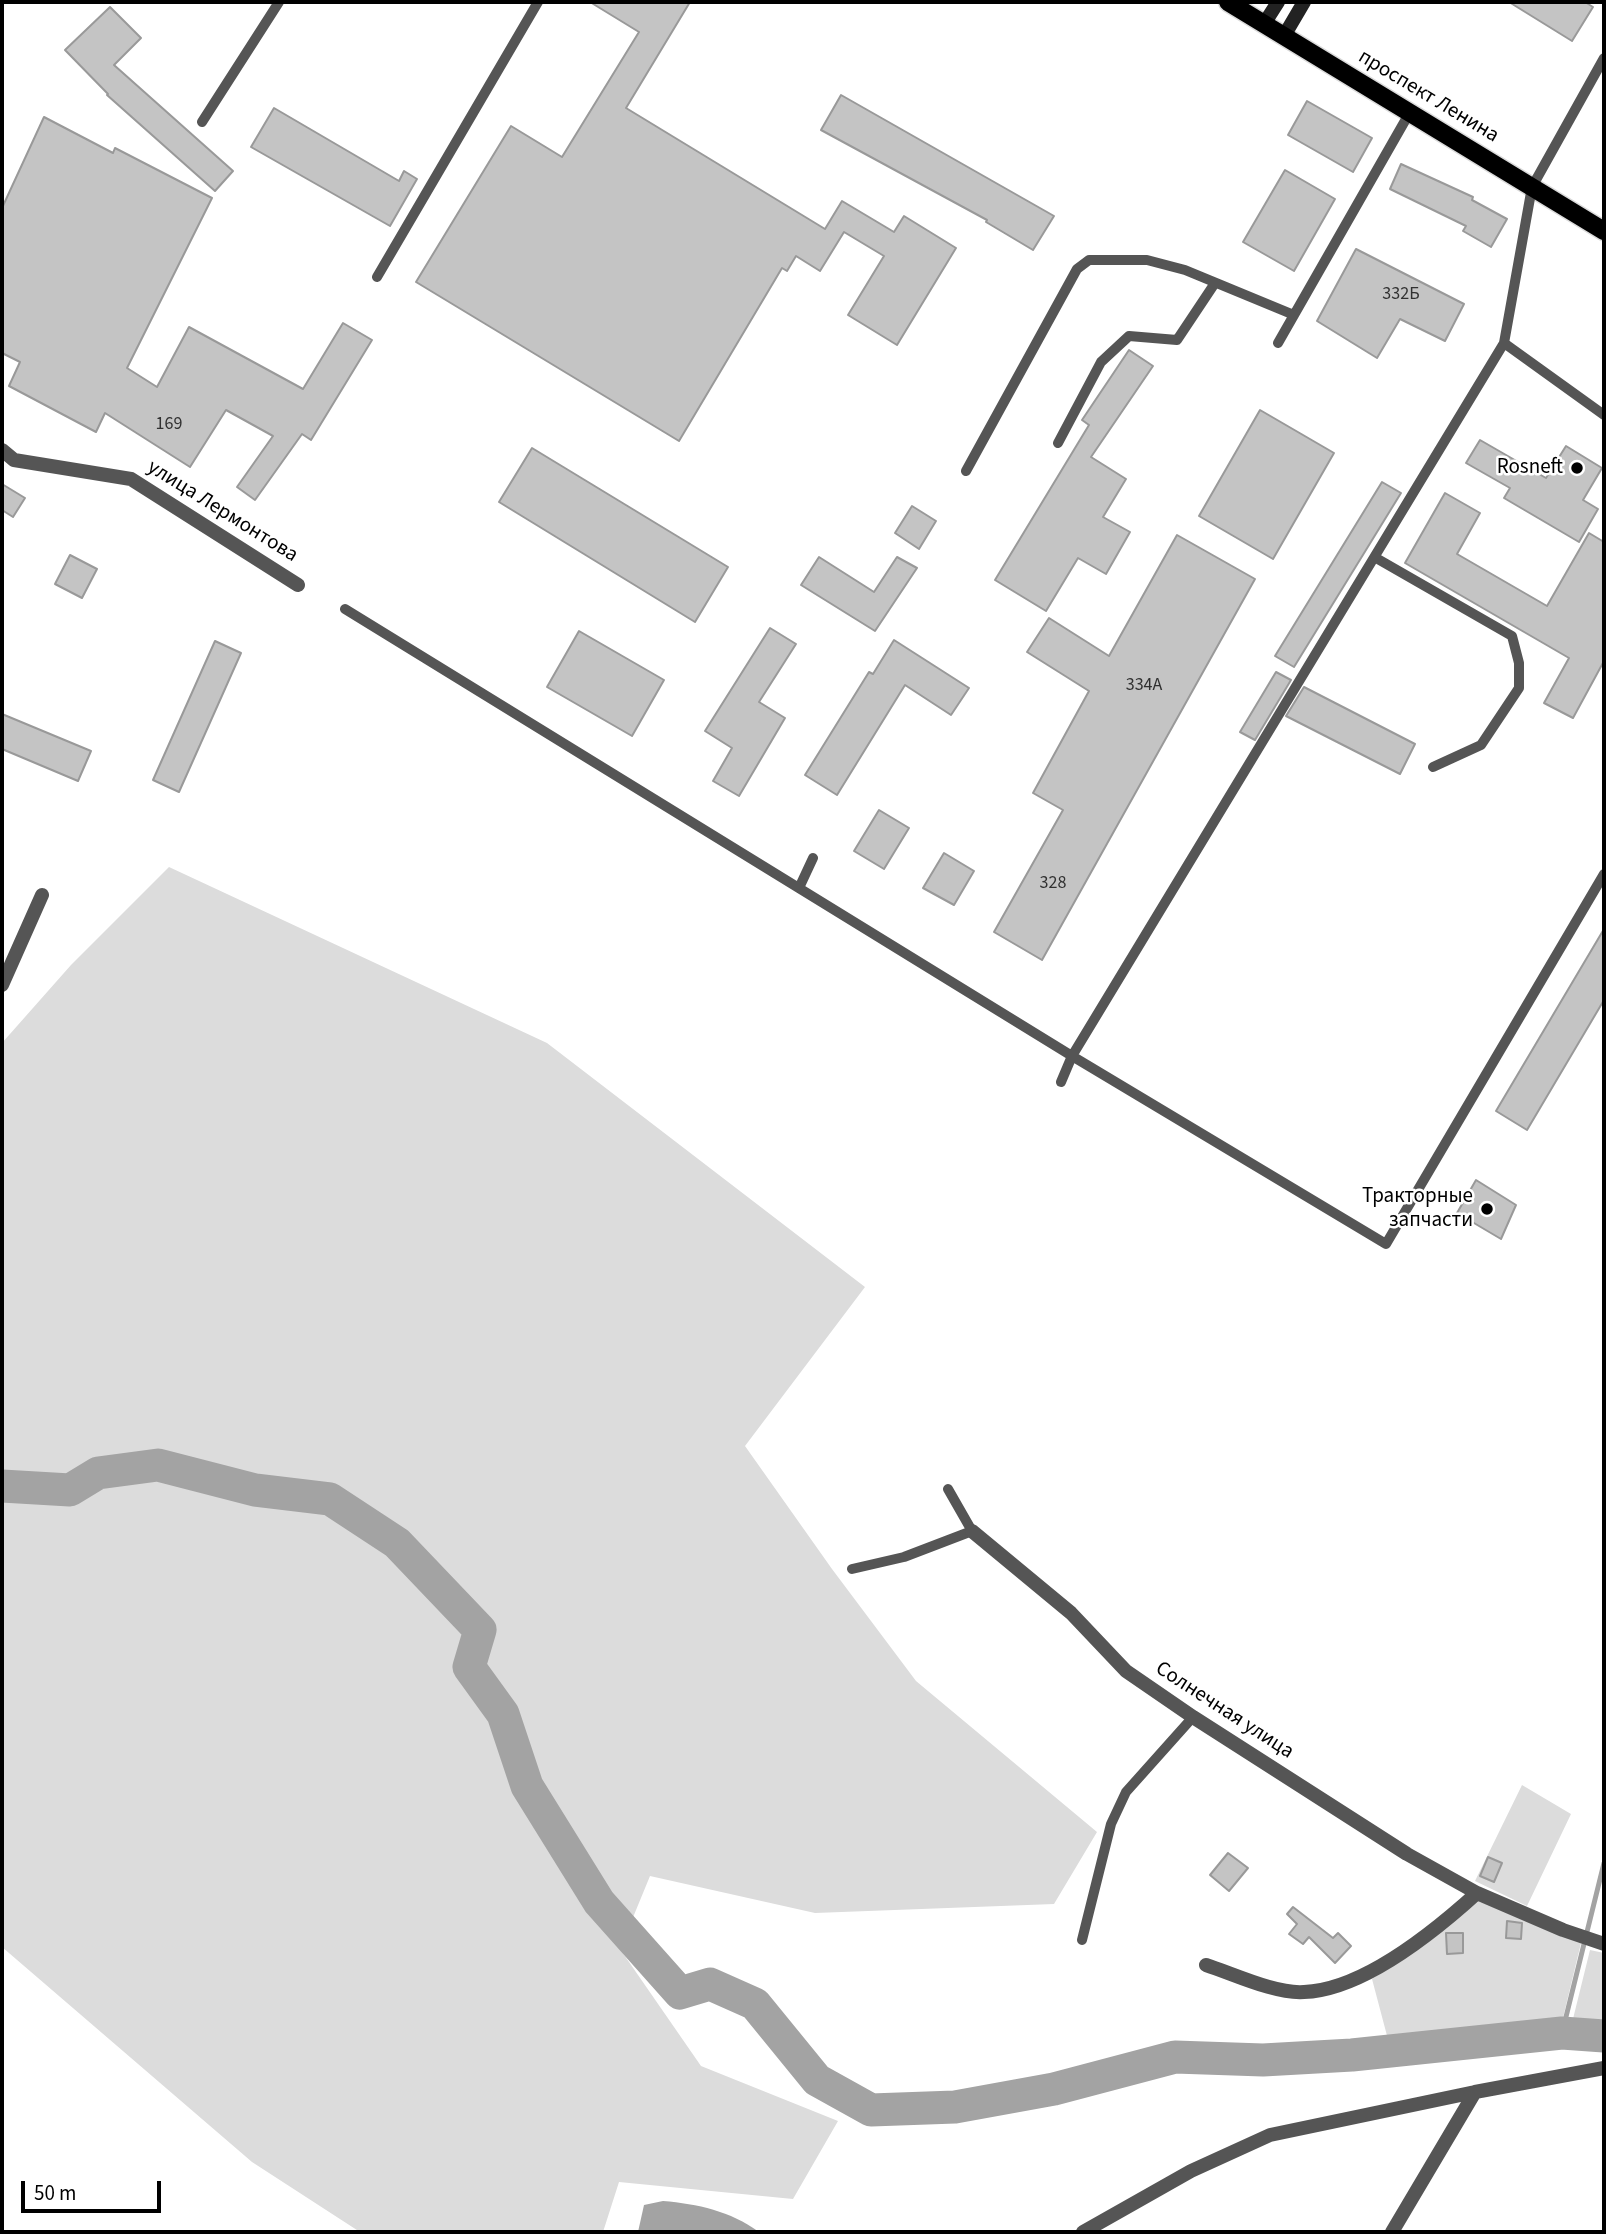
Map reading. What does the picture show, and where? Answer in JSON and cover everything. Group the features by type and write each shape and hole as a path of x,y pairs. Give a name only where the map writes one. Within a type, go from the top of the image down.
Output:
{"main road":[{"name":"проспект Ленина","path":"1228,2 1604,231"},
{"path":"1265,24 1278,2"},
{"path":"1284,36 1304,2"}],"street":[{"name":"улица Лермонтова","path":"2,450 14,460 131,479 298,584"},
{"path":"2,985 42,895"},
{"name":"Солнечная улица","path":"972,1531 1071,1614 1126,1671 1193,1717 1407,1854 1477,1893 1563,1930 1604,1944"},
{"path":"1206,1965 1302,1993 1329,1988 1355,1978 1390,1959 1438,1928 1477,1893"},
{"path":"1083,2232 1191,2171 1270,2135 1604,2068"},
{"path":"1392,2232 1475,2092"}],"lane":[{"path":"202,122 279,2"},
{"path":"377,277 538,2"},
{"path":"1061,1082 1072,1056 1504,343 1532,187 1604,58"},
{"path":"1278,342 1410,113"},
{"path":"966,471 1077,270 1088,260 1147,260 1185,270 1294,315"},
{"path":"1058,443 1101,362 1129,336 1177,340 1214,283"},
{"path":"1504,343 1604,415"},
{"path":"1376,558 1511,636 1519,663 1519,688 1481,745 1433,767"},
{"path":"345,609 1072,1056 1386,1244 1604,874"},
{"path":"799,888 813,858"},
{"path":"852,1569 904,1557 972,1531 948,1489"},
{"path":"1082,1940 1111,1825 1126,1792 1193,1717"}],"shaded area":[{"path":"169,867 547,1043 865,1287 745,1446 916,1681 1097,1832 1054,1904 815,1913 650,1876 620,1949 701,2066 838,2121 793,2199 619,2182 603,2232 360,2232 252,2162 2,1947 2,1043 71,965"},
{"path":"1522,1785 1571,1814 1527,1906 1475,1881"},
{"path":"1479,1901 1581,1943 1560,2030 1390,2047 1372,1979 1441,1932"},
{"path":"1590,1950 1604,1953 1604,2027 1571,2027"},
{"path":"663,2201 713,2210 737,2219 759,2232 638,2232 644,2205"}],"building":[{"path":"590,2 690,2 626,108 825,229 842,201 894,232 904,216 956,248 897,345 848,315 884,256 844,232 820,271 796,256 787,271 782,268 679,441 416,282 511,126 562,157 639,32"},
{"path":"1509,2 1585,2 1593,7 1572,41"},
{"path":"110,7 141,38 114,65 233,171 215,191 107,95 65,50"},
{"path":"841,95 1054,216 1033,250 986,222 987,220 821,130"},
{"path":"1307,101 1372,138 1353,172 1288,135"},
{"path":"274,108 399,181 404,171 417,179 390,226 251,147"},
{"path":"44,117 113,153 115,148 212,198 127,368 157,387 189,327 303,389 343,323 372,340 311,440 302,434 255,500 237,487 273,436 226,410 190,467 105,413 96,432 9,386 20,362 2,353 2,208"},
{"path":"1401,164 1473,197 1472,200 1507,219 1491,247 1463,231 1466,226 1390,189"},
{"path":"1285,170 1335,199 1294,271 1243,242"},
{"path":"1356,249 1464,304 1445,341 1400,319 1377,358 1317,321"},
{"path":"1129,350 1153,366 1091,457 1126,479 1103,517 1130,532 1106,574 1078,558 1046,611 995,580 1089,425 1082,420"},
{"path":"1260,410 1334,453 1273,559 1199,516"},
{"path":"1480,440 1546,478 1566,446 1602,468 1583,500 1598,509 1579,542 1504,498 1510,488 1466,463"},
{"path":"532,448 728,567 695,622 499,502"},
{"path":"1382,482 1401,493 1294,667 1275,656"},
{"path":"2,484 25,498 13,517 2,510"},
{"path":"1445,493 1480,513 1457,554 1547,606 1589,533 1604,542 1604,661 1573,718 1544,703 1569,658 1405,563"},
{"path":"912,506 936,521 919,549 895,533"},
{"path":"1177,535 1255,579 1042,960 994,932 1063,810 1033,793 1089,691 1027,652 1049,618 1109,656"},
{"path":"70,555 97,569 82,598 55,584"},
{"path":"819,557 874,592 897,557 917,568 875,631 801,585"},
{"path":"770,628 796,644 759,702 785,718 739,796 713,781 732,748 705,731"},
{"path":"579,631 664,680 632,736 547,687"},
{"path":"894,640 969,688 951,715 905,685 837,795 805,775 869,672 873,674"},
{"path":"215,641 241,653 179,792 153,780"},
{"path":"1276,672 1291,680 1255,740 1240,732"},
{"path":"1304,687 1415,744 1400,774 1286,716"},
{"path":"2,714 91,751 78,781 2,749"},
{"path":"879,810 909,828 884,869 854,851"},
{"path":"944,853 974,871 954,905 923,888"},
{"path":"1604,929 1604,1000 1527,1130 1496,1111"},
{"name":"Тракторные запчасти","path":"1476,1180 1516,1205 1501,1239 1457,1213"},
{"path":"1228,1853 1248,1868 1229,1891 1210,1875"},
{"path":"1488,1857 1502,1863 1494,1882 1480,1876"},
{"path":"1293,1907 1333,1938 1338,1933 1351,1946 1335,1963 1309,1937 1303,1944 1289,1934 1297,1924 1287,1914"},
{"path":"1507,1921 1522,1923 1521,1939 1506,1938"},
{"path":"1446,1933 1463,1933 1463,1953 1447,1954"}],"waterway":[{"path":"2,1486 70,1490 98,1473 158,1465 255,1490 330,1499 397,1543 480,1630 469,1667 503,1714 527,1786 599,1902 680,1993 710,1984 755,2004 817,2080 871,2110 955,2107 1054,2089 1175,2057 1263,2060 1352,2055 1562,2033 1604,2036"},
{"path":"1562,2033 1604,1863"}],"place":[{"name":"Rosneft","path":"1577,468"},
{"name":"Тракторные запчасти","path":"1487,1209"}]}
